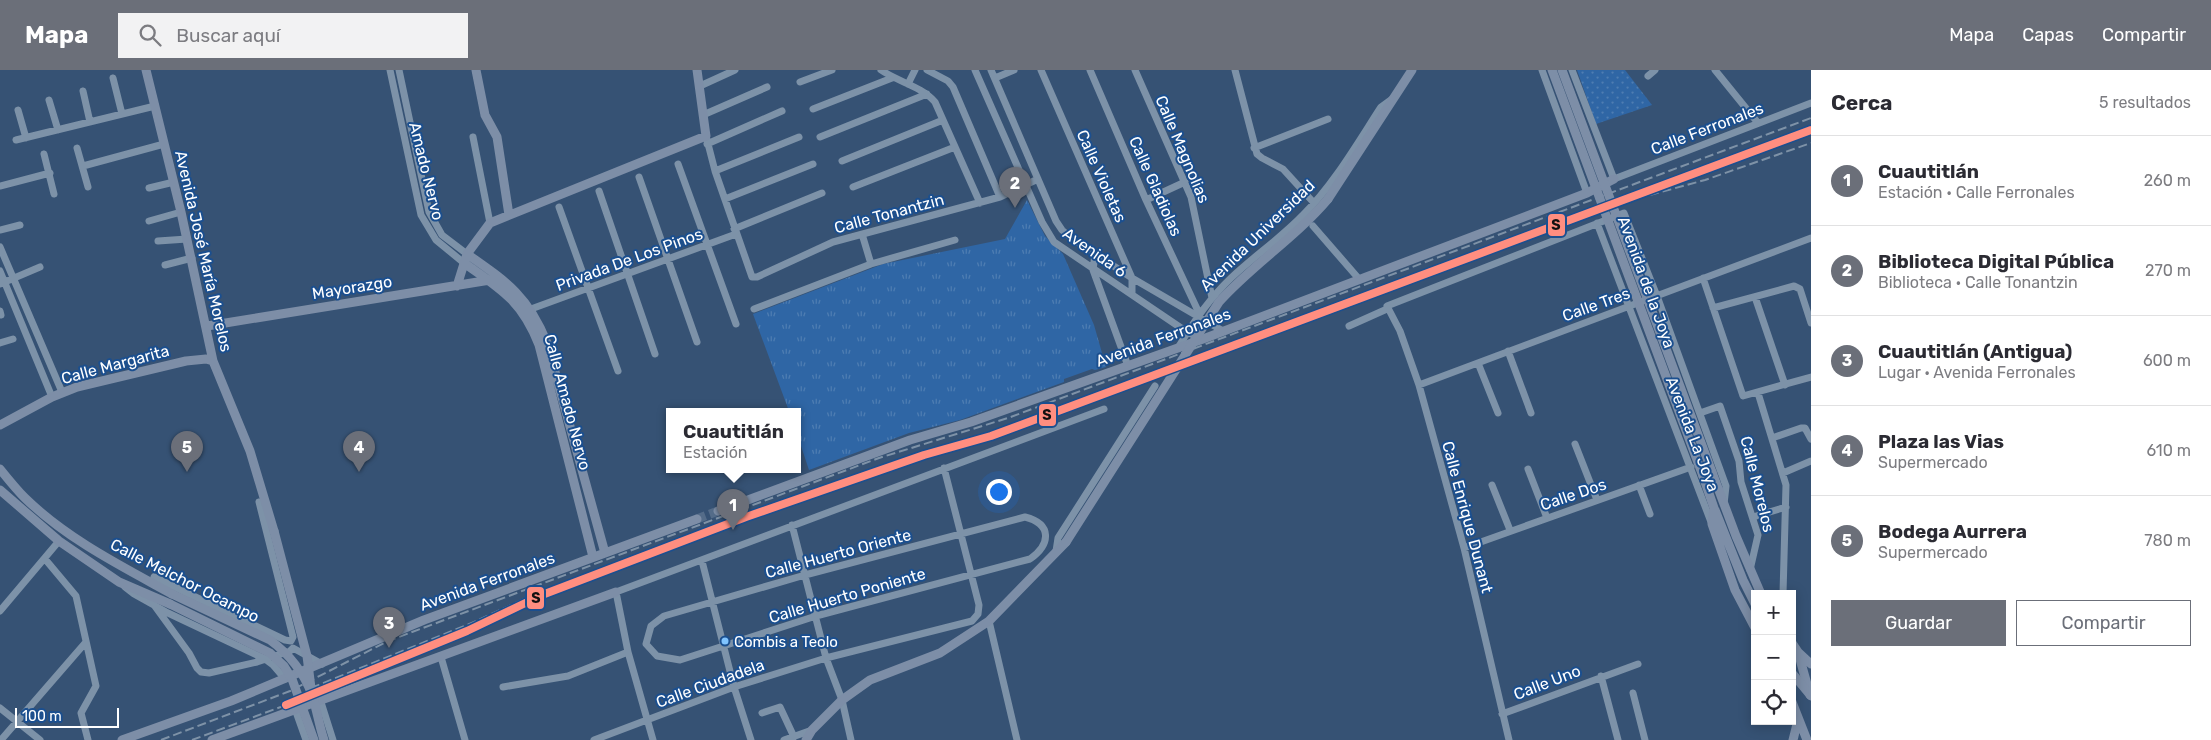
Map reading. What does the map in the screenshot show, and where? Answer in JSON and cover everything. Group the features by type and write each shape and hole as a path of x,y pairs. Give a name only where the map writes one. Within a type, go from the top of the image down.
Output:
{"main road":[{"name":"Avenida José María Morelos","path":"146,70 192,258 213,361 250,451 274,531 316,697"},
{"path":"476,70 485,115 497,137 509,215"},
{"path":"457,286 465,258 490,223 707,140 698,70"},
{"name":"Avenida Universidad","path":"1181,351 1233,286 1299,231 1328,199 1412,70"},
{"name":"Avenida de la Joya","path":"1552,70 1713,506 1751,595"},
{"name":"Avenida de la Joya","path":"1562,70 1723,502"},
{"name":"Avenida Ferronales","path":"718,511 910,440 970,422 1128,366 1181,351 1223,331 1586,193 1614,179"},
{"name":"Calle Amado Nervo","path":"465,258 502,278 531,309 547,343 552,379"},
{"name":"Calle Amado Nervo","path":"465,258 508,294 528,321 552,379 581,488 604,553"},
{"name":"Mayorazgo","path":"207,326 502,278"},
{"path":"806,740 812,730 842,700 870,680 940,654 989,621 1066,542 1181,351"},
{"name":"Calle Margarita","path":"0,425 62,392 186,361 206,359 213,361"},
{"name":"Calle Melchor Ocampo","path":"0,469 26,499 72,536 171,599 278,659 292,679 314,740"},
{"name":"Calle Amado Nervo","path":"581,488 593,557"},
{"name":"Calle Melchor Ocampo","path":"0,490 59,541 120,582 171,599 277,645 296,664 316,697 318,722 324,740"},
{"name":"Calle Morelos","path":"1723,502 1759,590"},
{"path":"1713,506 1712,524 1735,590 1751,620"},
{"name":"Avenida Ferronales","path":"122,740 285,679 424,620 697,519"},
{"path":"212,740 230,736 295,709 316,697 442,656 616,592"},
{"path":"1796,649 1811,664"},
{"path":"1798,652 1811,700"},
{"path":"1796,678 1811,696"},
{"path":"1796,709 1807,740"},
{"path":"1793,740 1798,728 1799,715"}],"street":[{"name":"Amado Nervo","path":"390,70 421,215 436,240 465,258"},
{"name":"Amado Nervo","path":"398,70 429,212 442,235 465,258"},
{"path":"700,86 735,70"},
{"path":"800,82 832,70"},
{"path":"881,70 892,78 926,94 935,102 980,202"},
{"path":"908,84 915,70"},
{"path":"928,70 948,81 953,87 1000,197"},
{"name":"Avenida 6","path":"975,70 1025,185 1042,222 1054,242 1187,332 1203,339"},
{"name":"Avenida 6","path":"991,70 1062,230 1132,278 1223,331"},
{"path":"995,78 1014,70"},
{"name":"Calle Violetas","path":"1041,70 1132,278 1132,294"},
{"name":"Calle Gladiolas","path":"1090,70 1198,315"},
{"name":"Calle Magnolias","path":"1135,70 1185,182 1195,212 1212,298"},
{"path":"1235,70 1254,148 1262,158 1289,174 1314,203"},
{"path":"1542,70 1586,193"},
{"path":"1572,70 1614,179"},
{"path":"1648,76 1655,70"},
{"path":"1715,70 1758,123"},
{"path":"113,78 122,114"},
{"path":"813,110 892,78"},
{"path":"704,115 767,86"},
{"path":"83,92 90,122"},
{"path":"820,137 926,94"},
{"name":"Avenida Universidad","path":"1181,351 1187,332 1212,298 1232,277 1303,215 1326,190 1381,107 1394,98"},
{"path":"49,100 58,130"},
{"name":"Calle Ferronales","path":"1614,179 1811,103"},
{"path":"16,140 155,106"},
{"path":"18,110 26,138"},
{"path":"735,231 707,140 782,111"},
{"path":"1254,148 1328,119"},
{"path":"842,161 943,120"},
{"path":"473,137 490,223"},
{"path":"715,171 799,137"},
{"path":"83,166 164,144"},
{"path":"853,188 955,147"},
{"path":"77,148 88,186"},
{"path":"44,154 54,194"},
{"path":"678,164 736,324"},
{"path":"725,199 812,164"},
{"path":"0,186 50,173"},
{"path":"639,177 697,342"},
{"name":"Calle Tonantzin","path":"735,231 750,276 757,277 833,242 1000,197 1038,179"},
{"path":"149,188 174,182"},
{"path":"1146,200 1185,182"},
{"path":"599,191 655,354"},
{"name":"Privada De Los Pinos","path":"531,309 708,244 822,193"},
{"path":"558,207 618,371"},
{"path":"149,221 181,212"},
{"name":"Avenida La Joya","path":"1712,524 1596,223 1624,213 1657,296 1726,486 1723,502"},
{"path":"1349,326 1387,307 1596,223"},
{"path":"0,230 20,225"},
{"path":"1313,226 1360,280"},
{"path":"862,234 871,264"},
{"name":"Calle Tres","path":"1419,384 1811,238"},
{"path":"158,242 187,239"},
{"path":"754,309 871,264 955,240"},
{"path":"0,247 62,392"},
{"path":"1095,254 1093,270 1128,366"},
{"path":"165,265 192,258"},
{"path":"2,283 40,267"},
{"path":"0,271 2,283 28,338 52,397"},
{"path":"1703,278 1743,396 1811,377"},
{"path":"1713,308 1798,286 1811,323"},
{"path":"1756,297 1784,385"},
{"name":"Calle Enrique Dunant","path":"1387,307 1400,332 1419,384 1464,548 1509,740"},
{"path":"28,338 37,335"},
{"path":"0,343 13,339"},
{"path":"1508,351 1531,413"},
{"path":"1478,363 1498,413"},
{"path":"1056,551 1058,538 1155,386"},
{"path":"1758,393 1786,485 1783,590"},
{"name":"Calle Morelos","path":"1700,413 1720,406 1739,461 1740,482 1753,517 1758,542 1750,570"},
{"path":"653,740 628,652 616,592 1104,409"},
{"path":"1772,438 1805,428 1811,439"},
{"path":"1575,444 1597,500"},
{"path":"1783,473 1811,461"},
{"name":"Calle Dos","path":"1464,548 1691,467"},
{"path":"944,468 972,575"},
{"path":"1528,470 1547,518"},
{"path":"1492,485 1510,530"},
{"path":"1639,485 1650,514"},
{"path":"154,577 285,640 292,641 293,637 259,502"},
{"path":"1753,517 1786,507"},
{"name":"Calle Huerto Oriente","path":"646,644 651,626 664,616 805,575 1025,516 1040,523 1046,534"},
{"path":"792,525 826,658 842,700 851,740"},
{"name":"Calle Huerto Poniente","path":"646,644 657,656 680,660 816,616 1030,559 1045,545 1046,534"},
{"path":"0,611 59,541"},
{"path":"45,559 76,596 96,686 81,713 88,740"},
{"path":"702,561 734,687 751,740"},
{"name":"Calle Ciudadela","path":"594,740 734,687 826,658 972,621 978,614 979,605 972,575"},
{"name":"Calle Melchor Ocampo","path":"120,582 134,594 154,605 265,659 285,679"},
{"path":"154,605 189,653 196,668 201,672 208,673 265,659 290,651 293,648 322,664"},
{"path":"989,621 1017,740"},
{"path":"1,740 86,642"},
{"path":"503,687 568,676 628,652"},
{"path":"442,656 464,740"},
{"name":"Calle Uno","path":"1502,714 1601,676 1638,664"},
{"path":"1601,676 1618,740"},
{"path":"1633,693 1645,740"},
{"path":"316,697 332,740"},
{"path":"762,712 780,707 794,737"},
{"path":"0,708 40,740"},
{"path":"295,709 306,740"},
{"path":"784,740 812,730"}],"green space":[{"path":"1577,70 1625,70 1652,105 1596,124"},
{"path":"1027,200 1045,236 1063,254 1094,325 1106,367 1092,369 1064,379 1064,382 960,420 909,433 809,470 801,446 801,408 788,408 753,314 883,264 1005,239"}],"tunnel":[{"path":"697,519 718,511"}],"railway":[{"path":"161,740 290,691 388,641 879,458 1008,418 1811,118"},
{"path":"1650,195 1705,180 1811,143"},
{"path":"311,688 474,622 546,589"},
{"path":"192,740 286,705"}],"transit line":[{"name":"S","path":"286,705 467,631 542,595 746,517 924,455 991,436 1811,130"}],"place":[{"name":"Biblioteca Digital Pública","path":"1015,208"},
{"name":"Bodega Aurrera","path":"187,472"},
{"name":"Plaza las Vias","path":"359,472"},
{"name":"Cuautitlán","path":"733,530"},
{"name":"Combis a Teolo","path":"725,641"},
{"name":"Cuautitlán (Antigua)","path":"389,648"}]}
